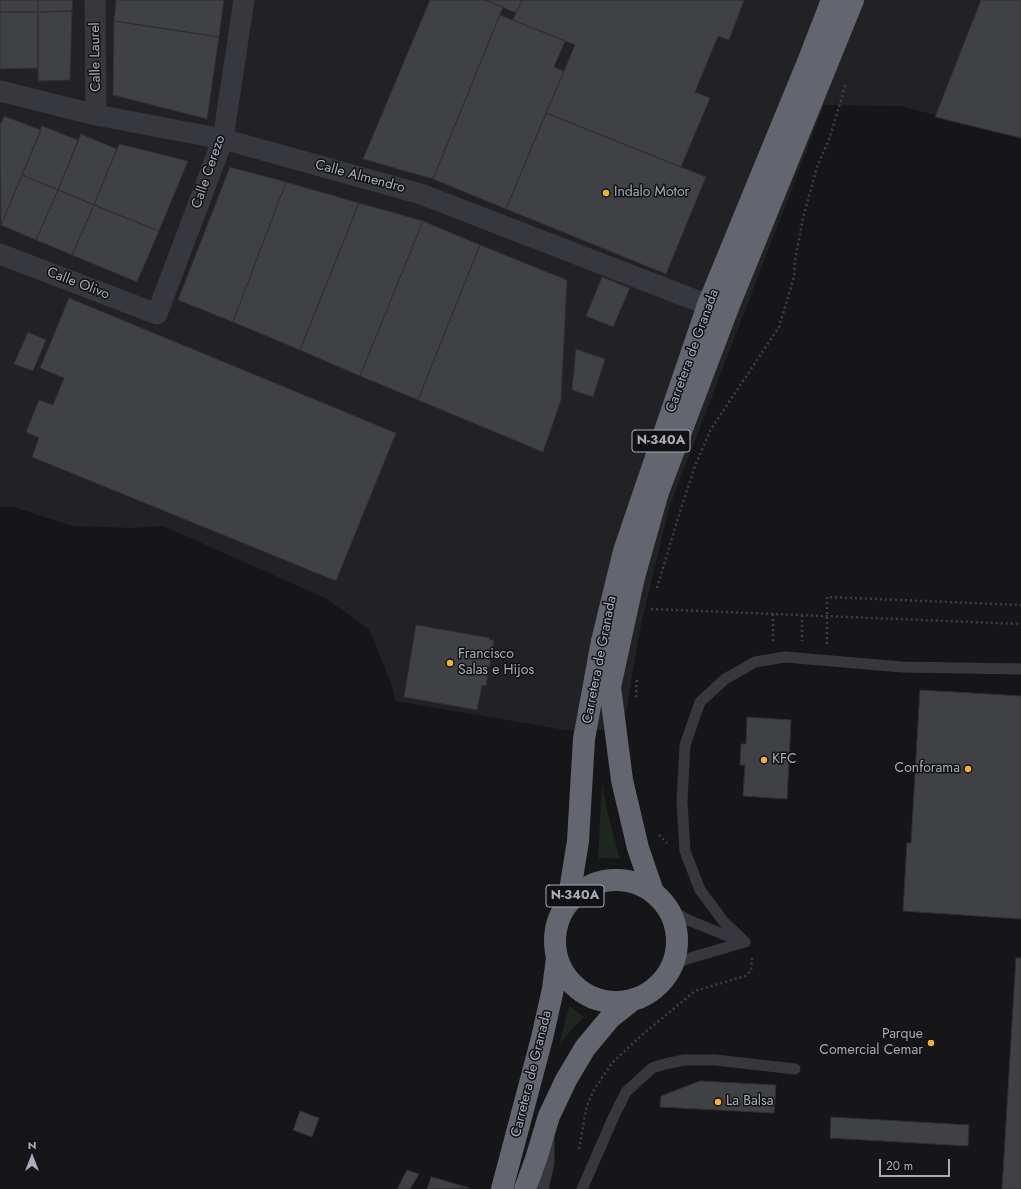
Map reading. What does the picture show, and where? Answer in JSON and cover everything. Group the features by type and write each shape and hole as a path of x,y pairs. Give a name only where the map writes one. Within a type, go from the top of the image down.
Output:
{"highway":[{"name":"Carretera de Granada","path":"568,903 578,841 584,739 602,641 624,551 708,306 832,0"},
{"name":"Carretera de Granada","path":"660,900 638,848 622,780 610,687 634,577 658,492 729,306 853,0"},
{"name":"N-340A","path":"618,880 637,883 660,900 671,912 678,938 677,951 673,964 658,986 647,994 634,999 618,1002 602,1000 587,994 574,985 564,973 557,958 555,944 556,929 561,915 568,903 582,890 600,882 618,880"},
{"name":"Carretera de Granada","path":"502,1189 542,1038 553,989 557,958"},
{"name":"Carretera de Granada","path":"525,1189 549,1116 566,1080 585,1048 610,1018 634,999"}],"street":[{"name":"Calle Laurel","path":"95,0 96,115"},
{"name":"Calle Cerezo","path":"157,314 223,139 244,0"},
{"name":"Calle Almendro","path":"0,91 96,115 223,139 421,194 708,306"},
{"name":"Calle Olivo","path":"0,254 157,314"}],"lane":[{"path":"745,942 724,922 700,890 685,851 682,801 685,745 700,702 725,679 755,662 785,657 902,667 1021,669"},
{"path":"660,900 693,922 745,942"},
{"path":"673,964 745,942"},
{"path":"582,1189 626,1092 652,1068 684,1060 715,1060 796,1069"},
{"path":"543,1189 549,1163 549,1116"}],"path":[{"path":"655,594 695,466 711,429 779,328 794,277 794,260 803,218 817,167 830,138 848,79"},
{"path":"827,660 827,597 1021,605"},
{"path":"650,616 651,609 1021,624"},
{"path":"773,614 773,659"},
{"path":"802,615 802,658"},
{"path":"636,699 637,678"},
{"path":"655,830 673,849 685,851"},
{"path":"578,1152 587,1105 594,1090 612,1063 643,1034 695,991 745,976 751,971 752,954"}],"shaded area":[{"path":"0,0 1021,0 1021,138 901,106 824,105 669,508 640,629 623,730 565,730 396,701 391,683 369,629 325,598 163,526 132,528 72,526 14,507 0,507"},
{"path":"602,783 608,815 620,859 598,859"},
{"path":"569,1006 584,1017 559,1046"}],"building":[{"path":"0,0 38,0 38,12 0,12"},
{"path":"38,0 73,0 72,11 38,12"},
{"path":"116,0 224,0 219,37 114,21"},
{"path":"430,0 485,0 503,7 433,179 363,159"},
{"path":"485,0 522,0 516,13"},
{"path":"522,0 744,0 729,40 718,36 695,92 710,98 681,167 546,113 575,45 513,20"},
{"path":"981,0 1021,0 1021,138 935,117"},
{"path":"72,11 70,80 38,81 38,12"},
{"path":"0,12 38,12 38,68 0,69"},
{"path":"500,15 565,41 554,67 564,71 506,209 433,179"},
{"path":"114,21 219,37 207,119 113,95"},
{"name":"Indalo Motor","path":"546,113 706,177 666,274 506,209"},
{"path":"4,116 41,130 1,225 0,125"},
{"path":"42,126 78,140 58,190 22,175"},
{"path":"81,134 117,149 94,205 58,190"},
{"path":"119,144 188,161 159,231 94,205"},
{"path":"230,167 286,182 233,322 178,300"},
{"path":"22,175 58,190 36,240 1,225"},
{"path":"286,182 359,203 300,350 233,322"},
{"path":"58,190 94,205 72,255 36,240"},
{"path":"359,203 423,221 360,376 300,350"},
{"path":"94,205 159,231 137,282 72,255"},
{"path":"423,221 480,245 418,400 360,376"},
{"path":"480,245 567,280 561,400 543,452 418,400"},
{"path":"602,277 630,288 613,327 586,316"},
{"path":"69,298 396,433 336,581 32,457 39,438 26,432 39,400 53,405 64,378 40,368"},
{"path":"28,332 46,340 33,371 14,364"},
{"path":"576,349 605,359 593,397 572,390"},
{"name":"Francisco Salas e Hijos","path":"416,625 490,638 489,640 494,640 486,686 482,685 477,710 404,697"},
{"name":"Conforama","path":"920,690 1021,696 1021,919 903,911 907,843 911,843"},
{"name":"KFC","path":"747,717 791,720 787,799 743,796 745,765 740,765 741,744 746,744"},
{"path":"1016,958 1021,958 1021,1189 1002,1189"},
{"name":"La Balsa","path":"700,1081 776,1085 774,1113 660,1107 661,1096"},
{"path":"300,1111 319,1118 312,1137 293,1130"},
{"path":"831,1117 969,1125 968,1146 830,1138"},
{"path":"407,1170 419,1174 410,1189 397,1189"},
{"path":"431,1177 439,1179 469,1188 427,1189"}],"place":[{"name":"Indalo Motor","path":"606,193"},
{"name":"Francisco Salas e Hijos","path":"450,663"},
{"name":"KFC","path":"764,760"},
{"name":"Conforama","path":"968,769"},
{"name":"Parque Comercial Cemar","path":"931,1043"},
{"name":"La Balsa","path":"718,1102"}]}
